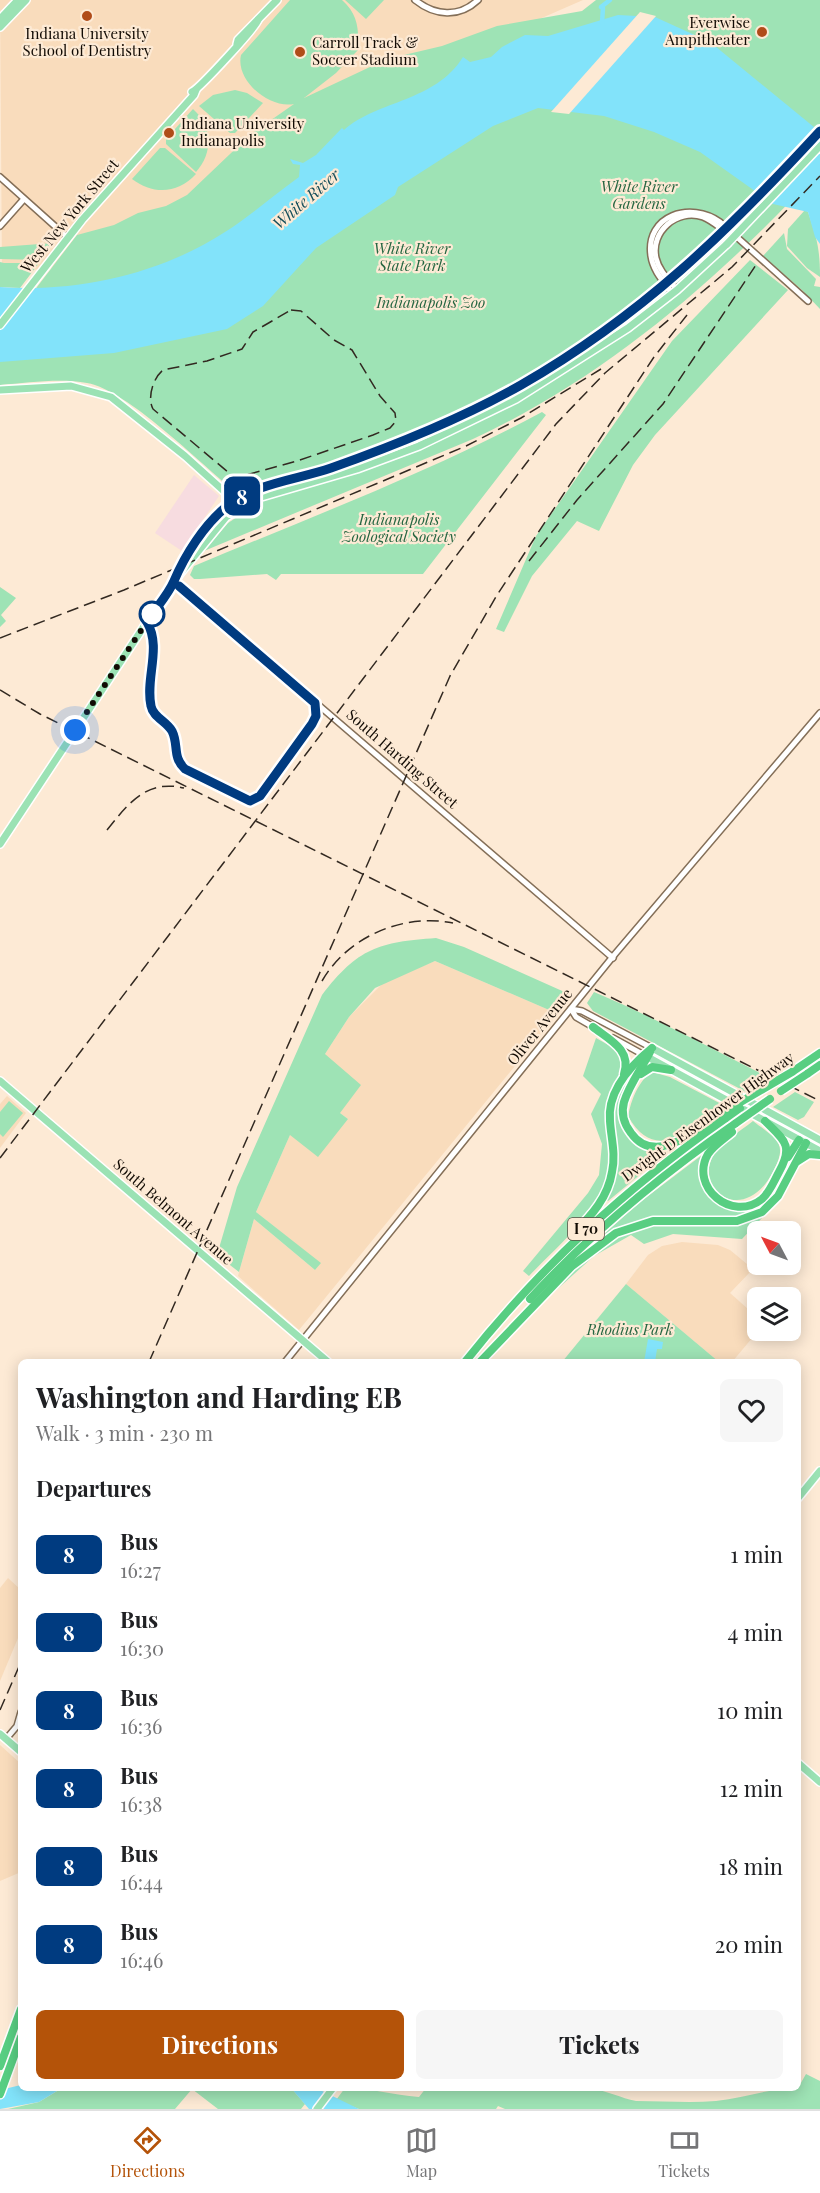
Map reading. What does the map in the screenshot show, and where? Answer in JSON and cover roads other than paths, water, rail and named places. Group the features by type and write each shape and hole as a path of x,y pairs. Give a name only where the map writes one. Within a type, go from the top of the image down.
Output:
{"highway":[{"path":"517,1299 543,1266 594,1212 605,1195 614,1165 610,1109 627,1062 625,1054 593,1027"},
{"path":"623,1078 648,1053"},
{"path":"648,1053 626,1098 623,1114 630,1132 644,1144 657,1147 671,1145 723,1116"},
{"name":"Dwight D Eisenhower Highway","path":"467,1359 517,1299 564,1250 614,1204 723,1116 820,1053"},
{"name":"Dwight D Eisenhower Highway","path":"481,1359 532,1297 602,1227 658,1180 820,1065"},
{"path":"637,1078 650,1068 671,1070"},
{"path":"765,1121 785,1142 787,1151 785,1162"},
{"path":"738,1124 713,1148 706,1159 705,1181 716,1199 735,1207 756,1203 768,1192 785,1162 803,1142"},
{"path":"482,1359 549,1288 605,1239 631,1227 653,1221 734,1221 753,1217 772,1203 796,1163 803,1142"},
{"path":"796,1163 807,1154 820,1153"},
{"path":"0,2065 18,2017"},
{"path":"0,2094 18,2045"}],"main road":[{"path":"0,19 18,0"},
{"path":"0,27 26,0"},
{"name":"West New York Street","path":"0,325 62,244 237,44 258,25 258,20 277,0"},
{"path":"0,844 208,526 251,492 331,468 407,439 485,404 585,346 668,283 719,238 820,131"},
{"path":"237,504 386,458 489,413 594,352 674,292 727,244 820,146"},
{"path":"0,390 71,386 91,389 111,396 185,456 237,504"},
{"path":"648,1053 671,1070 820,1153"},
{"path":"648,1053 820,1140"},
{"name":"South Belmont Avenue","path":"0,1081 324,1359"},
{"path":"803,1142 804,1131"},
{"path":"801,1494 820,1471"},
{"path":"3,1737 18,1750"},
{"path":"801,1766 820,1782"},
{"path":"317,2109 331,2091"}],"street":[{"path":"415,0 432,11 452,13 463,10 478,0"},
{"path":"0,177 68,237"},
{"path":"0,226 24,199"},
{"path":"674,292 658,265 655,250 658,237 670,221 687,215 702,217 741,242 808,301"},
{"name":"South Harding Street","path":"174,581 613,958"},
{"name":"Oliver Avenue","path":"287,1359 570,1009 820,712"},
{"path":"570,1009 576,1017 593,1027 648,1053"},
{"path":"570,1009 582,1011 648,1053"},
{"path":"3,1737 16,1727 18,1721"}],"water":[{"name":"White River","path":"618,15 655,17 710,42 820,132 820,244 815,237 808,212 773,204 700,152 654,132 604,116 538,108 493,126 398,187 395,195 316,248 263,306 227,329 114,353 0,362 0,287 58,287 87,283 117,278 173,259 225,232 299,177 300,165 293,164 290,159 303,163 316,155 342,128 344,130 373,112 422,92 451,72 463,57 470,62 491,57 502,47 525,35 548,36"},
{"path":"648,1339 663,1342 662,1349 657,1349 655,1359 645,1359"},
{"path":"18,2086 18,2091 57,2091 39,2102 0,2109 0,2090"},
{"path":"294,2091 322,2091 359,2109 309,2109"}],"waterway":[{"path":"602,23 603,8 601,7 610,0"}],"railway":[{"path":"0,1158 556,424 605,373 732,267 820,176"},
{"path":"529,561 577,500 663,404 758,262"},
{"path":"291,310 301,311 334,340 352,350 380,396 395,413 396,421 390,428 373,435 297,461 235,478 153,409 152,388 156,378 163,370 207,361 242,349 253,332 291,310"},
{"path":"150,1359 450,676 497,595 654,357 687,315"},
{"path":"0,638 124,590 466,446 521,418 601,369"},
{"path":"0,690 40,714 820,1101"},
{"path":"107,830 131,803 148,790 171,786 184,788"},
{"path":"322,981 333,965 347,952 362,940 379,931 416,922 453,923"},
{"path":"0,1710 18,1669"}],"place":[{"name":"Indiana University School of Dentistry","path":"87,16"},
{"name":"Everwise Ampitheater","path":"762,32"},
{"name":"Carroll Track & Soccer Stadium","path":"300,52"},
{"name":"Indiana University Indianapolis","path":"169,133"}],"park label":[{"name":"White River Gardens","path":"639,196"},
{"name":"White River State Park","path":"412,258"},
{"name":"Indianapolis Zoo","path":"431,303"},
{"name":"Indianapolis Zoological Society","path":"399,528"},
{"name":"Rhodius Park","path":"630,1330"}]}
